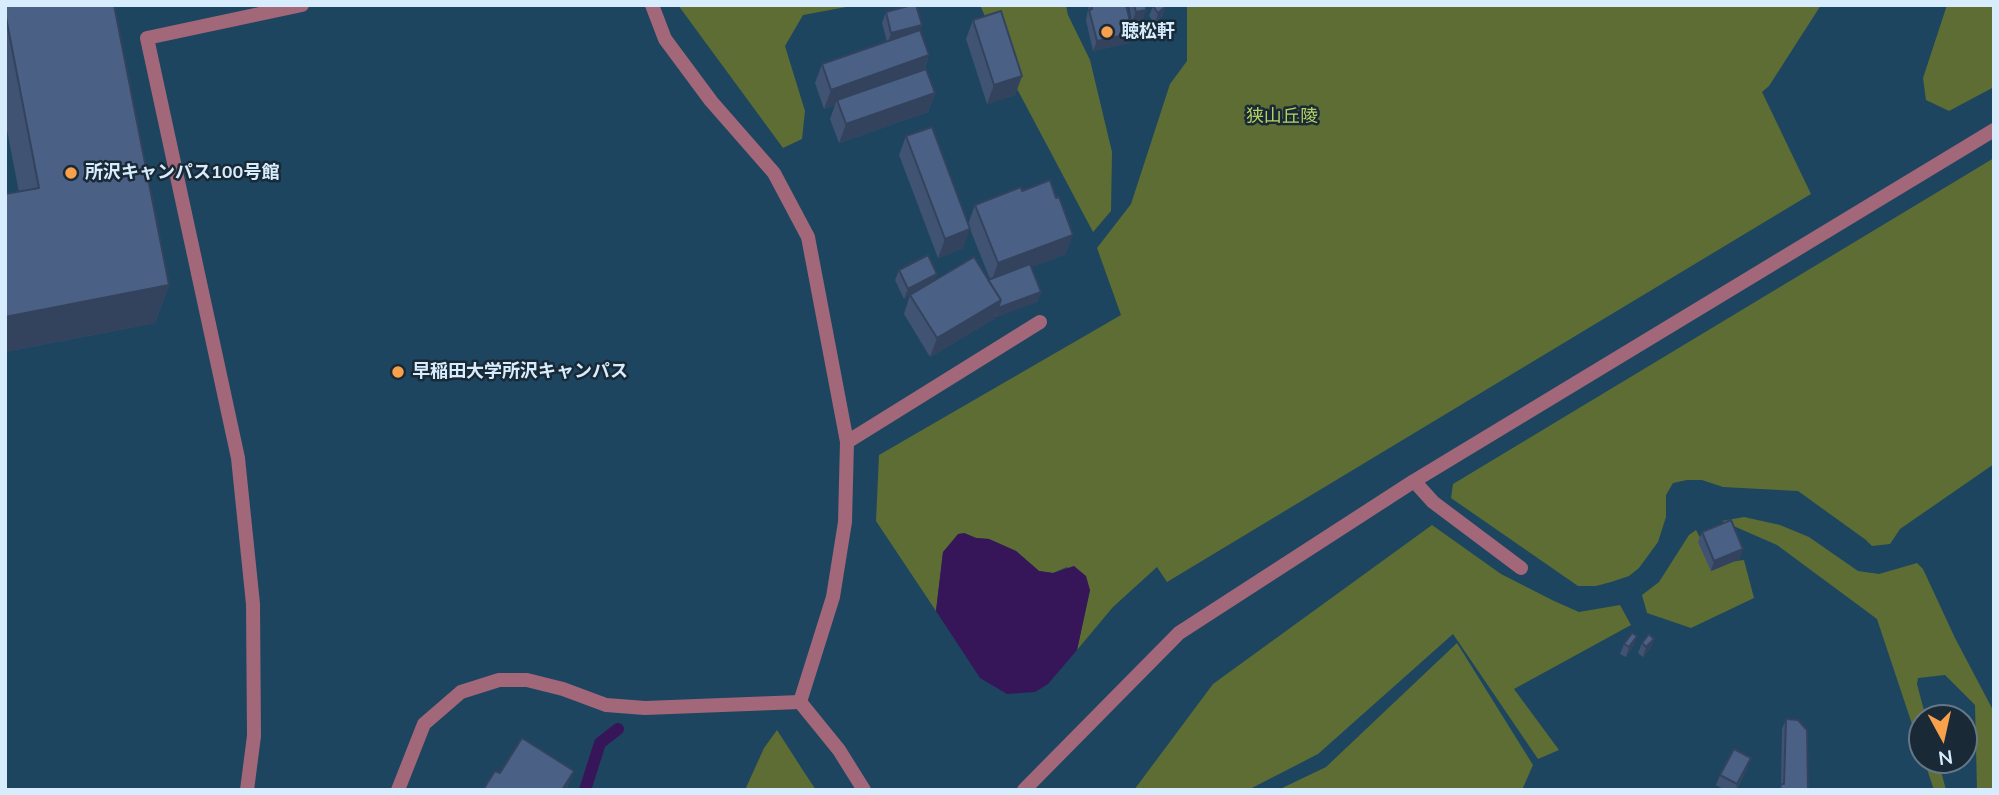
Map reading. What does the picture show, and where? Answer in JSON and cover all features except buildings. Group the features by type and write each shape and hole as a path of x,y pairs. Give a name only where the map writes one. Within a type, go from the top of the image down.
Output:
{"street":[{"path":"247,790 254,736 253,604 238,458 147,38 302,5"},
{"path":"652,5 665,39 711,101 774,173 808,237 848,442 845,522 833,597 800,702"},
{"path":"1024,790 1179,633 1414,481 1994,130"},
{"path":"848,442 1040,322"},
{"path":"1414,481 1433,502 1521,568"},
{"path":"398,790 424,724 461,692 499,680 527,680 563,689 606,705 645,708 800,702"},
{"path":"800,702 839,750 864,790"}],"green space":[{"path":"678,5 857,5 803,15 785,46 805,111 802,139 783,148"},
{"path":"980,5 1066,5 1068,15 1090,60 1112,152 1111,211 1093,232 1015,85"},
{"name":"狭山丘陵","path":"1187,5 1821,5 1769,86 1762,92 1811,194 1167,582 1157,567 1113,607 1077,650 1090,590 1067,567 1053,573 1039,571 1016,551 989,539 964,533 943,552 936,611 876,521 879,455 1121,315 1097,248 1131,204 1170,84 1187,61"},
{"path":"1947,5 1994,5 1994,87 1949,111 1926,100 1923,78"},
{"path":"1994,158 1994,464 1900,529 1890,544 1872,546 1798,491 1723,487 1702,480 1687,480 1673,483 1666,495 1666,517 1658,542 1639,568 1629,576 1611,582 1596,586 1578,586 1451,498 1453,484"},
{"path":"1744,517 1780,525 1809,537 1858,571 1879,574 1917,563 1923,569 1994,712 1993,790 1977,790 1978,704 1974,704 1945,675 1918,678 1922,704 1908,704 1908,712 1877,619 1777,545 1722,521"},
{"path":"1432,525 1501,574 1579,612 1620,605 1631,625 1514,689 1559,750 1538,759 1453,634 1318,754 1248,790 1134,790 1213,684"},
{"path":"1696,530 1714,564 1744,560 1754,598 1691,628 1647,613 1642,595 1659,582 1689,535"},
{"path":"1457,643 1533,765 1522,790 1278,790 1326,767"},
{"path":"777,730 816,790 745,790 764,748"},
{"path":"1929,774 1942,774 1946,790 1934,790"}],"shaded area":[{"path":"958,534 989,539 1016,551 1039,571 1053,573 1074,566 1086,576 1090,590 1077,650 1048,684 1035,692 1007,694 980,678 936,611 943,552"}],"waterway":[{"path":"585,790 600,743 618,729"}],"place":[{"name":"聴松軒","path":"1107,32"},
{"name":"所沢キャンパス100号館","path":"71,173"},
{"name":"早稲田大学所沢キャンパス","path":"398,372"}]}
